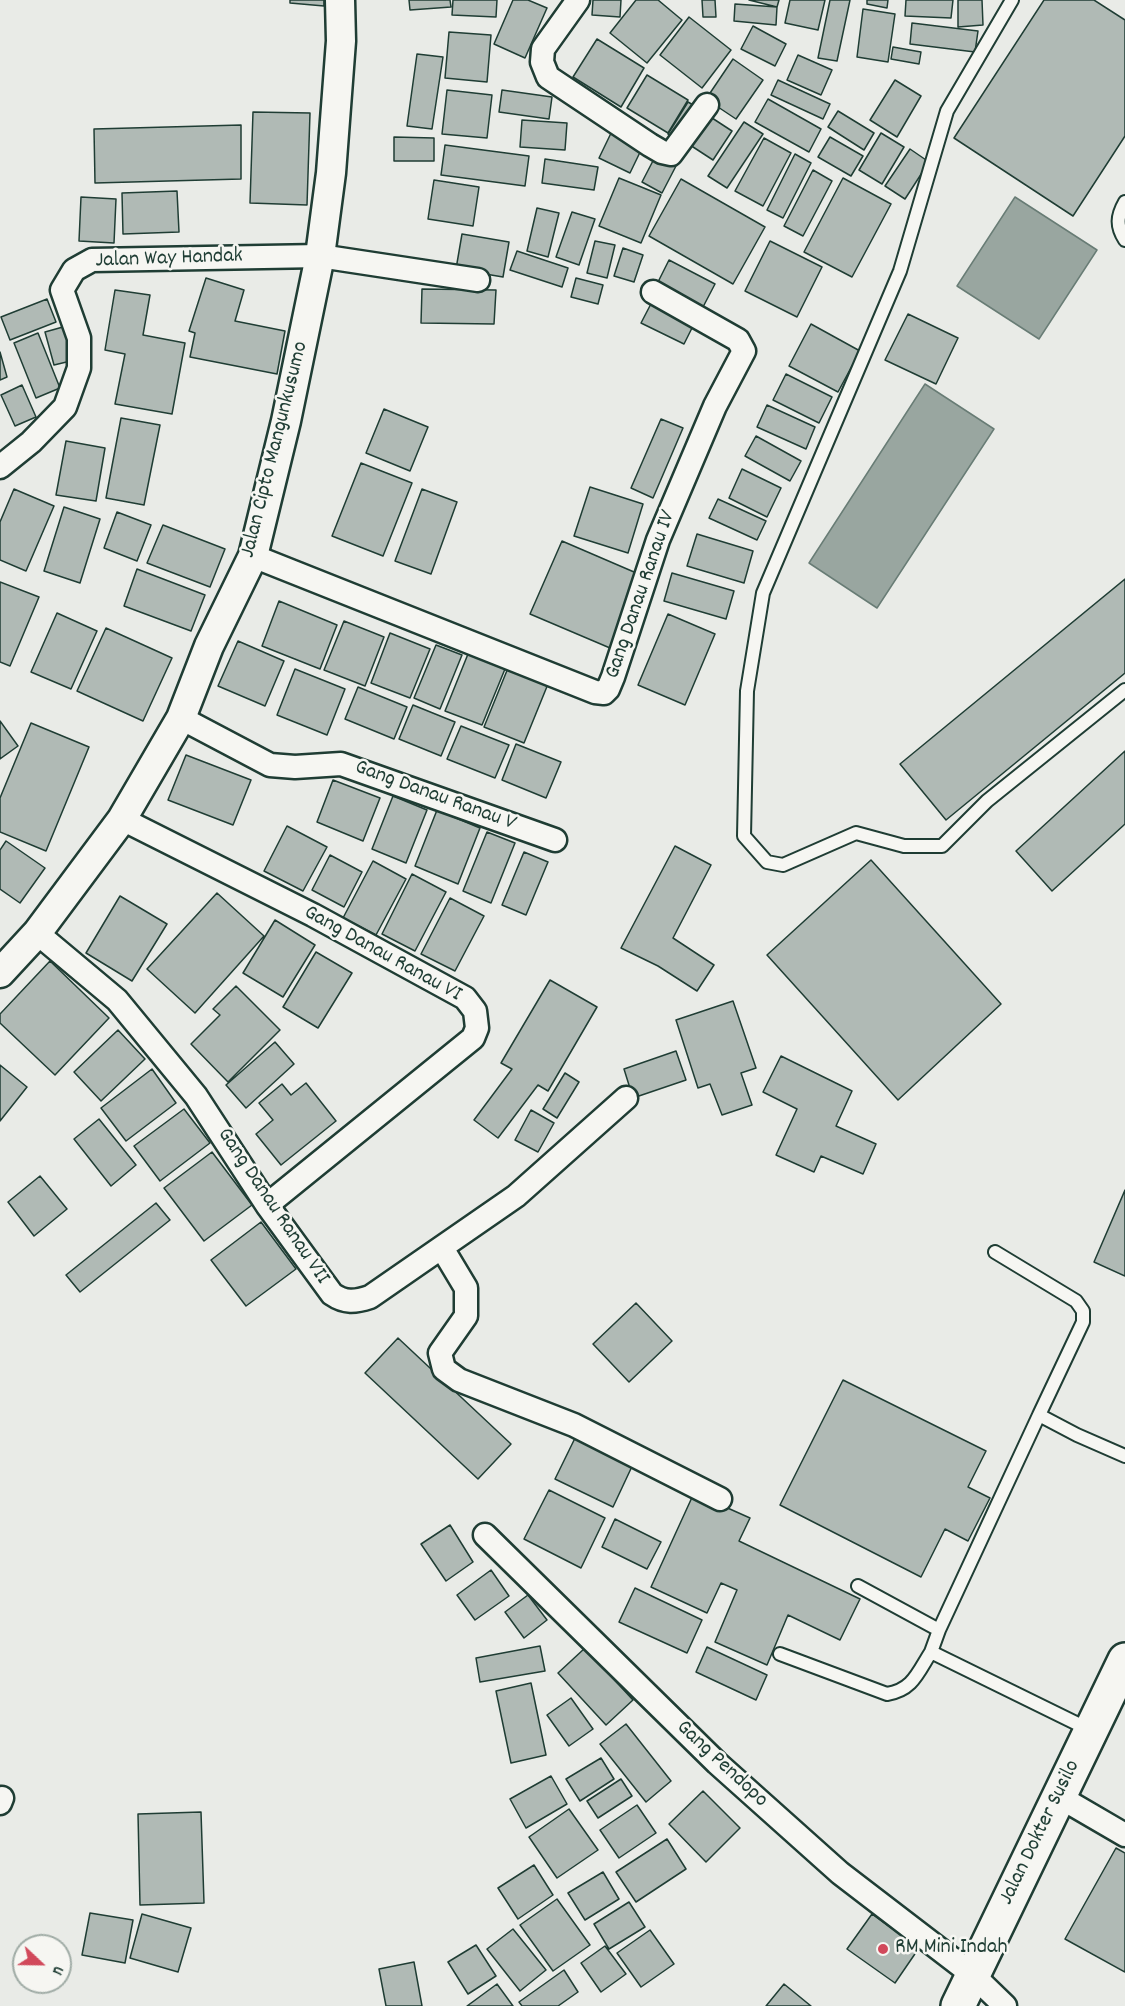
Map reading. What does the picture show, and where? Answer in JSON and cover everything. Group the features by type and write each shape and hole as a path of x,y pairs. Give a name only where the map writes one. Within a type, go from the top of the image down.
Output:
{"main road":[{"name":"Jalan Dokter Susilo","path":"958,2006 1125,1660"}],"street":[{"name":"Jalan Cipto Mangunkusumo","path":"0,973 37,933 123,819 181,718 209,646 254,555 286,421 320,256 332,162 342,41 340,0"},
{"path":"578,0 543,49 542,62 548,77 650,145 671,154 707,105"},
{"path":"320,256 478,280"},
{"name":"Jalan Way Handak","path":"0,467 31,442 65,407 79,368 79,338 62,290 74,270 92,260 320,256"},
{"name":"Gang Danau Ranau IV","path":"254,555 595,692 604,693 613,677 658,540 715,406 744,351 738,340 653,292"},
{"name":"Gang Danau Ranau V","path":"181,718 270,765 295,767 341,764 555,840"},
{"name":"Gang Danau Ranau VI","path":"123,819 313,915 426,976 465,998 475,1011 477,1029 473,1038 267,1205"},
{"name":"Gang Danau Ranau VII","path":"37,933 124,1009 196,1096 267,1205 332,1294 342,1301 357,1302 370,1297 516,1196 626,1098"},
{"path":"442,1248 466,1288 466,1316 440,1353 444,1369 459,1380 574,1425 720,1499"},
{"name":"Gang Pendopo","path":"485,1535 717,1763 840,1873 973,1975 1005,2006"},
{"path":"1058,1796 1125,1835"}],"lane":[{"path":"1012,0 947,111 900,271 764,593 747,691 744,836 767,862 783,865 856,833 904,846 942,846 987,801 1125,690"},
{"path":"1125,202 1117,225 1125,240"},
{"path":"780,1654 886,1694 898,1692 909,1686 931,1652 939,1630 1083,1322 1083,1311 1076,1301 995,1252"},
{"path":"1039,1415 1125,1456"},
{"path":"858,1586 939,1630"},
{"path":"931,1652 1091,1730"}],"shaded area":[{"path":"1015,197 1097,250 1039,339 957,286"},
{"path":"925,384 994,429 877,608 809,563"}],"building":[{"path":"290,0 324,0 324,6 290,3"},
{"path":"409,0 450,0 451,7 410,10"},
{"path":"453,0 497,0 496,17 452,15"},
{"path":"513,0 528,0 547,8 525,58 494,44"},
{"path":"593,0 621,0 620,17 592,15"},
{"path":"636,0 658,0 682,20 647,63 610,33"},
{"path":"702,0 715,0 716,17 703,17"},
{"path":"749,0 779,0 777,7"},
{"path":"790,0 825,0 818,30 785,23"},
{"path":"830,0 850,0 837,61 818,58"},
{"path":"867,0 888,0 887,8 867,4"},
{"path":"906,0 953,0 951,18 905,16"},
{"path":"958,0 982,0 983,25 958,27"},
{"path":"1044,0 1094,0 1125,20 1125,136 1073,216 954,138"},
{"path":"735,4 777,7 776,25 734,21"},
{"path":"863,9 895,14 888,62 857,57"},
{"path":"689,17 731,50 702,88 660,55"},
{"path":"912,23 978,31 975,52 910,44"},
{"path":"753,26 786,44 775,66 741,49"},
{"path":"449,32 491,35 487,82 445,78"},
{"path":"597,39 644,68 621,107 573,77"},
{"path":"893,47 921,52 919,64 891,59"},
{"path":"417,54 443,57 432,129 407,126"},
{"path":"798,55 832,70 821,95 787,80"},
{"path":"733,59 763,80 736,119 706,99"},
{"path":"647,75 688,100 668,133 627,108"},
{"path":"778,80 830,104 823,119 771,95"},
{"path":"895,80 921,96 897,137 870,120"},
{"path":"447,90 492,95 487,138 442,134"},
{"path":"502,90 552,97 549,119 499,112"},
{"path":"768,99 821,129 809,152 755,122"},
{"path":"688,102 700,109 679,141 668,134"},
{"path":"838,111 874,133 864,150 828,127"},
{"path":"253,112 310,113 307,205 250,203"},
{"path":"709,116 732,131 713,160 690,145"},
{"path":"522,120 567,123 565,150 520,147"},
{"path":"744,122 763,134 727,188 708,176"},
{"path":"241,125 241,179 95,183 94,129"},
{"path":"613,129 644,144 630,173 599,158"},
{"path":"881,133 904,147 882,184 859,170"},
{"path":"394,137 434,138 434,161 394,161"},
{"path":"830,137 863,156 851,176 818,157"},
{"path":"764,138 791,153 763,206 735,191"},
{"path":"445,145 529,156 525,186 441,175"},
{"path":"910,149 929,162 905,199 885,186"},
{"path":"795,154 811,163 783,218 767,210"},
{"path":"656,155 676,166 662,193 642,182"},
{"path":"545,159 598,167 594,190 542,183"},
{"path":"813,170 832,181 803,236 784,226"},
{"path":"619,178 661,195 641,243 599,226"},
{"path":"843,178 891,204 852,277 804,252"},
{"path":"681,179 765,227 733,284 649,236"},
{"path":"434,180 479,187 473,226 428,219"},
{"path":"177,191 179,232 123,234 122,193"},
{"path":"81,197 116,199 114,243 79,241"},
{"path":"537,208 559,213 548,257 527,251"},
{"path":"572,212 595,219 579,265 556,257"},
{"path":"462,234 509,242 503,277 456,269"},
{"path":"595,241 615,245 607,278 587,273"},
{"path":"770,241 822,267 797,317 745,291"},
{"path":"623,248 643,255 634,282 614,276"},
{"path":"517,251 568,268 562,287 510,270"},
{"path":"669,260 715,284 703,307 657,284"},
{"path":"206,278 244,290 235,321 285,331 277,374 190,357 195,333 189,331"},
{"path":"576,278 603,285 598,304 571,297"},
{"path":"422,289 496,290 494,324 421,323"},
{"path":"115,290 150,295 143,335 185,343 172,414 115,404 125,354 105,350"},
{"path":"654,298 696,320 684,344 641,323"},
{"path":"47,299 56,322 10,340 1,317"},
{"path":"908,314 958,338 936,384 885,360"},
{"path":"811,324 860,351 838,392 789,366"},
{"path":"70,325 79,359 54,365 45,332"},
{"path":"38,333 60,388 36,398 14,343"},
{"path":"0,352 7,377 0,380"},
{"path":"786,374 832,397 819,423 773,400"},
{"path":"22,385 36,417 15,426 1,395"},
{"path":"767,405 815,427 806,449 757,427"},
{"path":"384,409 428,427 410,471 366,453"},
{"path":"121,418 160,425 144,505 106,498"},
{"path":"661,419 683,428 653,498 631,488"},
{"path":"756,436 801,461 790,481 745,456"},
{"path":"66,441 105,448 96,501 56,495"},
{"path":"361,463 412,483 383,556 332,536"},
{"path":"742,469 781,488 767,517 729,498"},
{"path":"590,487 643,504 628,553 574,536"},
{"path":"14,489 54,506 26,571 0,560 0,522"},
{"path":"422,489 457,502 431,574 395,561"},
{"path":"718,499 766,521 757,540 709,518"},
{"path":"64,507 100,519 80,583 44,571"},
{"path":"117,512 151,525 137,561 104,548"},
{"path":"163,525 225,549 210,587 147,563"},
{"path":"697,534 753,551 744,583 687,566"},
{"path":"562,541 641,575 610,648 530,614"},
{"path":"137,569 205,595 191,631 124,606"},
{"path":"672,573 734,591 726,619 664,601"},
{"path":"1125,579 1125,673 946,820 900,764"},
{"path":"0,582 39,597 10,666 0,662"},
{"path":"279,601 337,625 320,669 262,646"},
{"path":"57,613 97,631 71,689 31,672"},
{"path":"668,614 715,634 685,705 638,685"},
{"path":"344,621 384,637 365,686 324,670"},
{"path":"106,628 172,658 143,721 77,691"},
{"path":"390,633 430,649 410,698 371,683"},
{"path":"238,641 284,661 265,706 218,686"},
{"path":"436,645 462,655 440,709 414,698"},
{"path":"468,654 505,669 482,725 445,711"},
{"path":"508,668 548,684 524,743 484,727"},
{"path":"295,669 345,689 327,735 277,715"},
{"path":"358,687 407,707 394,739 345,719"},
{"path":"413,705 455,722 441,756 399,739"},
{"path":"0,721 18,746 0,759"},
{"path":"31,723 89,747 46,851 0,832 0,798"},
{"path":"461,726 509,745 495,778 447,759"},
{"path":"516,744 561,762 546,798 502,780"},
{"path":"1125,751 1125,824 1052,891 1016,851"},
{"path":"186,755 251,780 233,825 168,800"},
{"path":"333,780 380,798 363,841 317,822"},
{"path":"393,796 427,810 406,863 372,849"},
{"path":"437,810 480,828 458,884 415,866"},
{"path":"287,826 327,847 303,891 264,871"},
{"path":"487,832 515,843 491,903 463,891"},
{"path":"6,841 45,868 20,903 0,889 0,850"},
{"path":"675,846 711,865 673,938 714,965 697,991 658,966 621,948"},
{"path":"524,852 548,862 526,915 502,905"},
{"path":"330,855 362,872 344,907 312,890"},
{"path":"871,860 1001,1004 898,1100 767,955"},
{"path":"373,861 406,879 376,935 343,918"},
{"path":"412,874 446,892 415,951 382,934"},
{"path":"217,893 264,936 195,1013 147,969"},
{"path":"120,896 167,924 132,981 86,953"},
{"path":"450,898 484,916 455,971 421,954"},
{"path":"275,920 315,945 283,997 243,973"},
{"path":"316,952 352,973 318,1028 283,1007"},
{"path":"50,961 109,1018 55,1075 0,1023 0,1014"},
{"path":"550,980 597,1007 548,1091 538,1085 498,1138 474,1120 512,1069 501,1063"},
{"path":"236,986 280,1030 228,1082 191,1044 220,1015 213,1009"},
{"path":"733,1001 756,1068 741,1073 752,1105 722,1115 710,1084 698,1088 676,1020"},
{"path":"118,1030 145,1059 101,1101 74,1072"},
{"path":"275,1042 294,1064 246,1108 226,1085"},
{"path":"676,1051 686,1080 633,1098 624,1069"},
{"path":"781,1056 852,1091 836,1126 876,1144 863,1174 821,1156 814,1172 776,1155 797,1109 763,1092"},
{"path":"0,1065 27,1087 0,1121"},
{"path":"152,1069 176,1103 126,1141 101,1108"},
{"path":"565,1073 579,1082 557,1118 543,1109"},
{"path":"306,1083 336,1121 281,1165 256,1134 273,1120 259,1103 282,1084 291,1095"},
{"path":"184,1109 210,1143 160,1181 134,1146"},
{"path":"531,1110 554,1123 538,1152 515,1140"},
{"path":"99,1119 136,1165 111,1186 74,1139"},
{"path":"212,1152 252,1205 204,1241 164,1188"},
{"path":"40,1176 67,1209 34,1236 8,1202"},
{"path":"1125,1190 1125,1276 1094,1262"},
{"path":"156,1203 170,1220 80,1292 66,1275"},
{"path":"261,1222 296,1269 246,1306 211,1260"},
{"path":"636,1303 672,1341 629,1382 593,1344"},
{"path":"398,1338 511,1444 478,1479 365,1373"},
{"path":"843,1380 986,1451 968,1487 990,1498 968,1541 945,1529 921,1577 780,1505"},
{"path":"578,1432 635,1460 613,1507 555,1479"},
{"path":"549,1490 605,1518 581,1568 524,1539"},
{"path":"694,1493 750,1518 739,1541 860,1599 840,1640 788,1615 767,1665 715,1642 737,1590 721,1583 707,1613 651,1587"},
{"path":"615,1519 661,1542 647,1569 602,1547"},
{"path":"450,1525 473,1562 446,1581 421,1544"},
{"path":"491,1570 509,1596 475,1620 457,1595"},
{"path":"635,1588 702,1620 687,1653 619,1622"},
{"path":"528,1595 547,1620 524,1638 505,1612"},
{"path":"540,1646 545,1671 480,1682 476,1658"},
{"path":"707,1647 767,1675 756,1700 696,1672"},
{"path":"585,1648 633,1700 606,1725 558,1673"},
{"path":"531,1683 546,1755 511,1763 496,1691"},
{"path":"571,1698 593,1729 569,1746 547,1715"},
{"path":"626,1724 671,1781 646,1802 600,1744"},
{"path":"601,1758 614,1779 580,1801 566,1779"},
{"path":"551,1776 567,1804 526,1828 510,1799"},
{"path":"621,1779 632,1796 598,1818 587,1801"},
{"path":"703,1791 740,1828 706,1862 669,1824"},
{"path":"637,1805 656,1833 619,1858 600,1830"},
{"path":"569,1809 598,1850 557,1878 529,1837"},
{"path":"201,1812 204,1903 140,1905 138,1814"},
{"path":"667,1839 686,1869 636,1902 616,1872"},
{"path":"1116,1848 1125,1853 1125,1972 1065,1939"},
{"path":"534,1865 553,1895 518,1919 498,1888"},
{"path":"603,1872 619,1899 585,1920 568,1893"},
{"path":"557,1899 590,1945 553,1971 520,1925"},
{"path":"629,1902 645,1927 609,1949 594,1924"},
{"path":"90,1913 133,1920 125,1963 82,1955"},
{"path":"142,1914 191,1928 178,1972 130,1958"},
{"name":"RM Mini Indah","path":"872,1914 919,1948 895,1983 847,1949"},
{"path":"513,1929 546,1970 520,1991 487,1949"},
{"path":"650,1930 674,1964 641,1987 617,1953"},
{"path":"476,1945 496,1976 468,1994 448,1962"},
{"path":"605,1946 626,1974 601,1992 581,1963"},
{"path":"414,1962 422,2006 386,2006 379,1969"},
{"path":"564,1970 578,1992 558,2006 522,2006 519,2002"},
{"path":"497,1984 513,2006 467,2006"},
{"path":"784,1984 811,2006 766,2006"}],"place":[{"name":"RM Mini Indah","path":"883,1949"}]}
